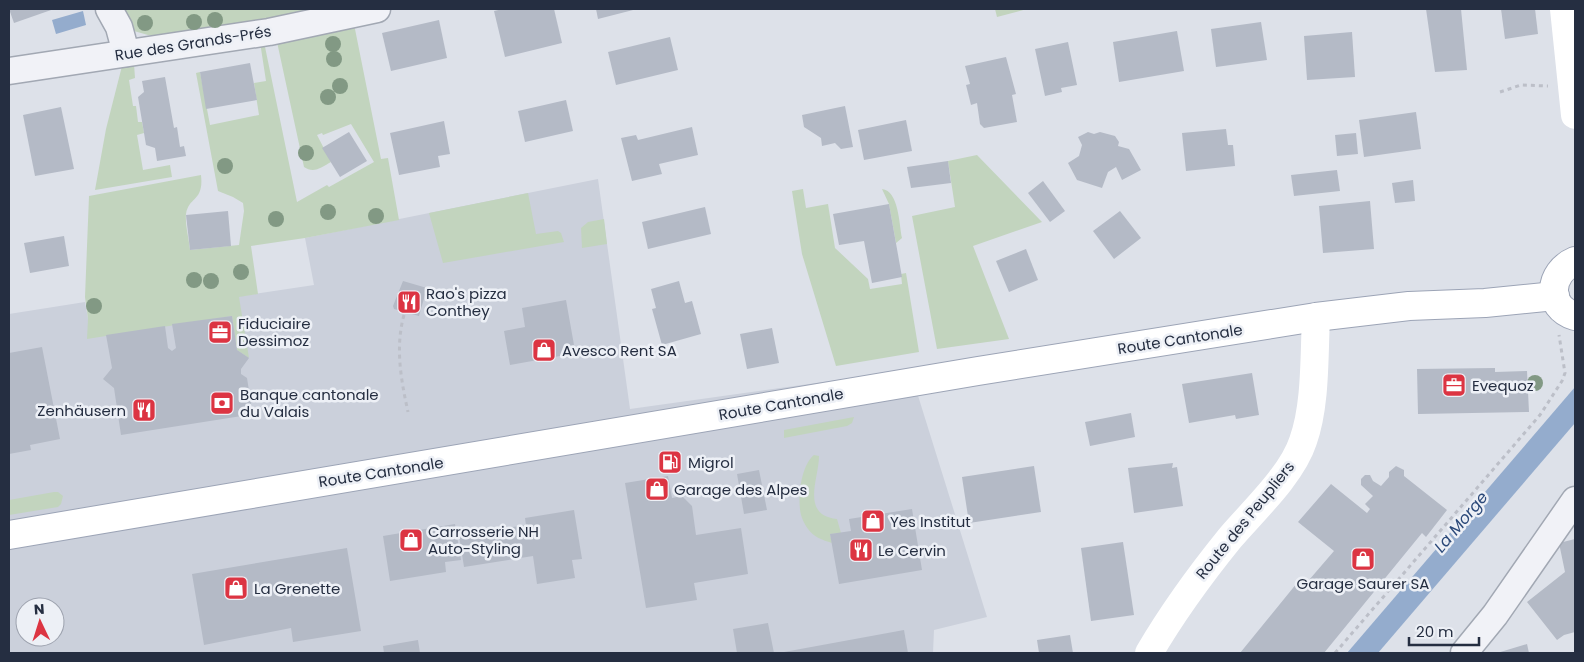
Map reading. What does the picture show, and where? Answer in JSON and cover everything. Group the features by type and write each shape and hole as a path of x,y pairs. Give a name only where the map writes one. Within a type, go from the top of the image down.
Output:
{"main road":[{"path":"1564,9 1575,115"},
{"path":"1575,261 1567,264 1556,278 1554,288 1555,296 1564,311 1575,316"},
{"name":"Route Cantonale","path":"9,535 978,371 1316,317 1409,306 1485,303 1555,296"},
{"name":"Route des Peupliers","path":"1149,653 1188,591 1288,471 1303,442 1308,423 1314,373 1316,317"}],"street":[{"path":"109,9 119,27 126,53"},
{"name":"Rue des Grands-Prés","path":"9,71 269,32 377,9"},
{"path":"1464,653 1495,615 1575,500"}],"path":[{"path":"1500,92 1521,85 1550,86"},
{"path":"404,315 401,325 399,371 408,412"},
{"path":"1335,653 1540,415 1562,381 1565,373 1560,345"}],"shaded area":[{"path":"598,179 630,409 910,370 987,617 934,630 933,653 9,653 9,314 85,302 88,319 314,285 305,238"}],"green space":[{"path":"122,9 307,9 307,13 162,37 134,31"},
{"path":"995,9 1027,9 997,17"},
{"path":"354,24 381,159 388,158 399,220 251,246 258,294 239,297 249,358 237,350 232,316 87,339 88,319 85,297 89,196 201,175 200,190 190,204 186,214 190,250 239,245 244,211 243,203 218,191 196,73 200,72 210,125 259,115 254,83 266,81 260,42 264,42 297,202 374,162 351,124 323,135 322,133 317,135 331,162 315,170 304,167 277,42"},
{"path":"134,64 135,78 129,80 133,106 136,106 138,122 142,122 144,133 137,135 143,170 170,165 172,177 95,190 106,129 122,66"},
{"path":"977,155 1042,222 973,246 1009,339 937,349 912,216 955,207 948,161"},
{"path":"803,189 806,208 828,204 835,248 868,279 870,289 902,284 901,274 906,273 919,352 836,366 802,254 792,191"},
{"path":"882,189 888,191 892,196 897,209 902,238 896,243 889,204"},
{"path":"528,193 536,234 558,231 561,233 564,242 443,263 429,213"},
{"path":"604,219 607,244 582,248 581,228 588,222"},
{"path":"854,417 852,423 847,426 784,438 784,430"},
{"path":"814,455 819,456 814,495 815,503 819,511 826,516 837,519 841,533 830,534 832,543 813,534 806,526 801,515 801,483 806,466"},
{"path":"58,492 63,496 58,507 9,515 9,500"}],"water":[{"path":"83,11 86,25 56,34 52,20"},
{"name":"La Morge","path":"1575,387 1575,423 1378,653 1347,653"}],"building":[{"path":"9,9 54,9 14,23"},
{"path":"503,9 554,9 562,43 505,57 494,11"},
{"path":"596,9 637,9 598,19"},
{"path":"1426,9 1461,9 1467,70 1435,72"},
{"path":"1501,9 1535,9 1538,34 1505,39"},
{"path":"439,20 447,58 391,71 382,33"},
{"path":"1261,22 1267,60 1216,67 1211,29"},
{"path":"1177,31 1184,71 1119,82 1113,42"},
{"path":"1352,32 1355,77 1307,80 1304,36"},
{"path":"670,37 678,70 616,85 608,52"},
{"path":"1068,42 1077,85 1061,88 1062,92 1045,96 1035,49"},
{"path":"1006,57 1016,94 1012,95 1017,122 984,128 980,124 977,103 971,105 966,85 970,84 965,66"},
{"path":"250,63 257,100 206,109 200,72"},
{"path":"165,77 174,128 177,127 180,147 184,146 186,156 157,161 155,148 146,145 138,97 144,92 142,81"},
{"path":"566,100 573,131 525,142 518,111"},
{"path":"845,106 853,147 841,149 835,143 822,146 821,138 804,127 802,115"},
{"path":"61,107 74,169 35,176 23,115"},
{"path":"1416,112 1421,149 1364,157 1359,120"},
{"path":"906,120 912,151 864,160 858,130"},
{"path":"444,121 450,154 438,156 440,167 399,175 390,133"},
{"path":"692,127 698,155 659,164 662,174 632,181 621,138 636,135 638,140"},
{"path":"1226,129 1228,145 1233,145 1235,166 1186,171 1182,133"},
{"path":"349,132 367,161 340,177 322,148"},
{"path":"1088,132 1094,134 1100,132 1115,136 1119,142 1118,146 1129,149 1141,170 1122,180 1116,167 1108,172 1102,188 1077,180 1068,163 1079,156 1082,145 1078,137"},
{"path":"1356,133 1358,154 1337,156 1335,135"},
{"path":"948,161 951,183 911,188 907,167"},
{"path":"1337,170 1340,191 1294,196 1291,175"},
{"path":"1413,180 1415,201 1395,203 1392,183"},
{"path":"1043,181 1065,211 1050,222 1028,193"},
{"path":"1370,201 1374,249 1323,253 1319,206"},
{"path":"889,204 902,277 872,283 864,241 839,245 833,214"},
{"path":"705,207 711,234 648,249 642,222"},
{"path":"228,211 231,246 190,250 186,215"},
{"path":"1120,211 1141,238 1114,259 1093,231"},
{"path":"64,236 69,266 30,273 24,243"},
{"path":"1026,249 1038,280 1009,292 996,261"},
{"path":"403,281 427,288 419,316 394,309 393,306"},
{"path":"679,281 685,303 692,301 701,334 662,345 652,309 656,308 651,289"},
{"path":"566,300 574,345 570,346 571,354 510,365 504,331 525,327 522,308"},
{"path":"232,316 237,350 249,358 241,369 241,374 247,378 252,410 248,415 121,435 114,388 103,379 112,368 106,335 165,326 168,348 172,351 176,348 172,324"},
{"path":"772,328 779,363 747,369 740,334"},
{"path":"42,347 60,439 30,445 31,450 9,454 9,353"},
{"path":"1495,368 1495,372 1527,371 1529,412 1418,414 1417,369"},
{"path":"1252,373 1259,415 1236,419 1235,415 1189,423 1182,384"},
{"path":"1131,413 1135,437 1090,446 1085,422"},
{"path":"1173,463 1172,468 1177,467 1183,506 1134,513 1128,468"},
{"path":"1034,466 1041,512 969,523 962,477"},
{"path":"1396,466 1404,470 1404,476 1447,510 1426,537 1422,533 1324,653 1240,653 1297,583 1303,587 1334,551 1298,522 1331,484 1367,513 1370,509 1365,504 1373,496 1361,485 1361,479 1365,475 1370,475 1373,481 1381,486 1389,477 1389,472"},
{"path":"759,470 767,510 744,514 737,474"},
{"path":"668,476 672,498 682,496 692,506 696,535 741,528 748,574 694,583 697,600 646,608 625,483"},
{"path":"912,509 922,570 839,584 830,534 851,531 849,519"},
{"path":"574,510 582,559 572,560 575,578 537,584 533,556 464,567 459,535 526,525 525,518"},
{"path":"455,524 461,560 445,562 446,572 390,581 383,536"},
{"path":"1575,539 1575,632 1564,635 1557,640 1527,602 1565,572 1559,543"},
{"path":"1123,542 1134,615 1091,621 1081,548"},
{"path":"347,548 361,631 293,642 291,628 204,645 192,574"},
{"path":"768,623 774,653 737,653 733,629"},
{"path":"904,630 908,653 784,653 784,652"},
{"path":"1070,635 1073,653 1039,653 1037,640"},
{"path":"418,640 420,653 384,653 383,646"},
{"path":"1527,644 1529,653 1497,653"}],"place":[{"name":"Rao's pizza Conthey","path":"409,302"},
{"name":"Fiduciaire Dessimoz","path":"220,332"},
{"name":"Avesco Rent SA","path":"544,350"},
{"name":"Evequoz","path":"1454,385"},
{"name":"Banque cantonale du Valais","path":"222,403"},
{"name":"Zenhäusern","path":"144,410"},
{"name":"Migrol","path":"670,462"},
{"name":"Garage des Alpes","path":"657,489"},
{"name":"Yes Institut","path":"873,521"},
{"name":"Carrosserie NH Auto-Styling","path":"411,540"},
{"name":"Le Cervin","path":"861,550"},
{"name":"Garage Saurer SA","path":"1363,559"},
{"name":"La Grenette","path":"236,588"}]}
